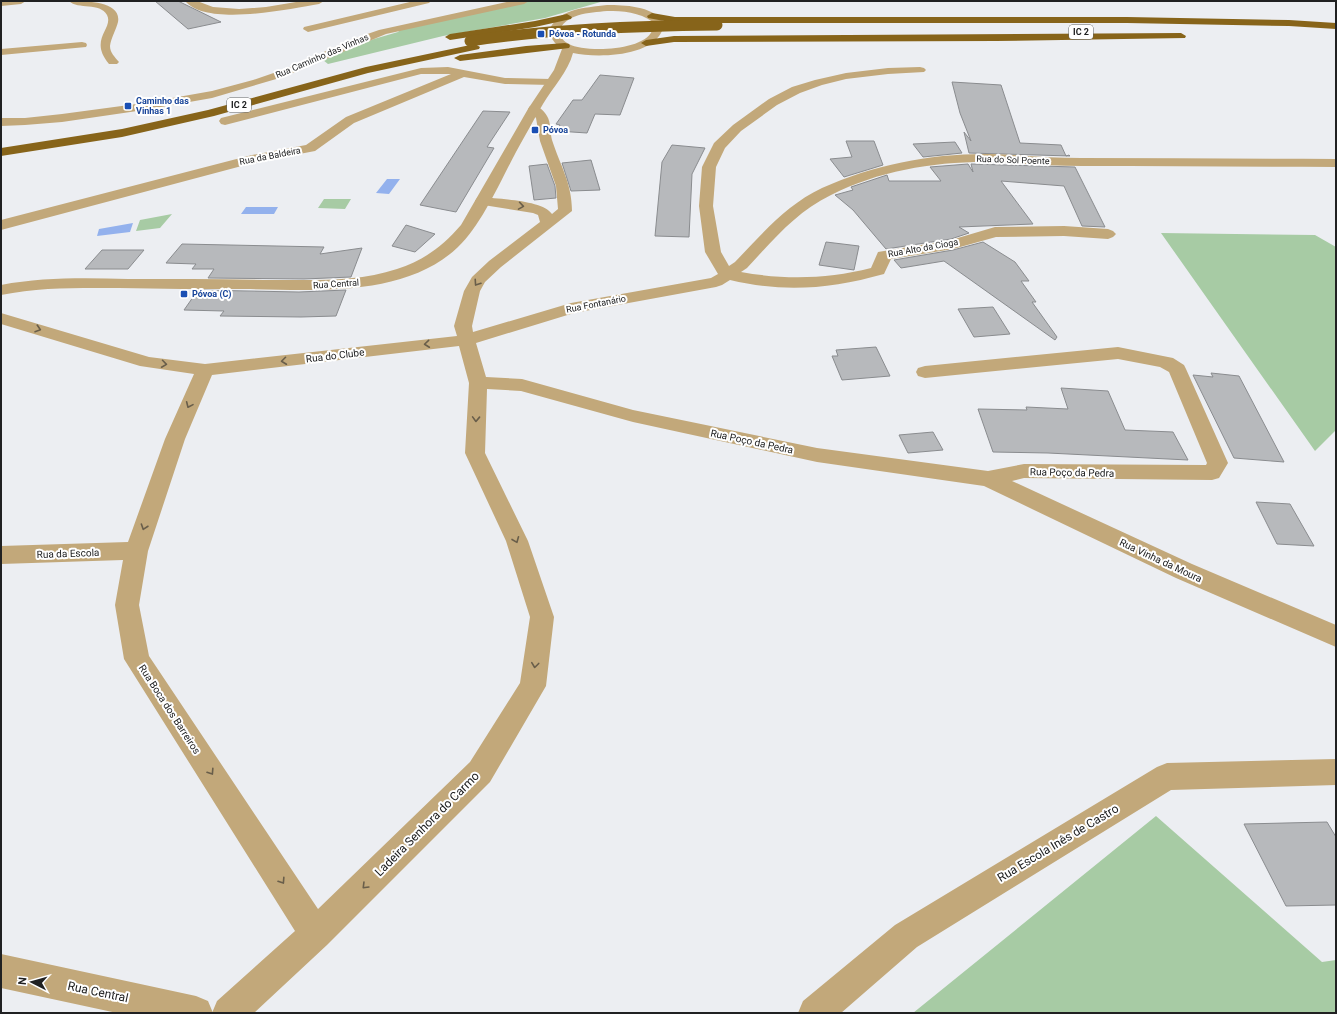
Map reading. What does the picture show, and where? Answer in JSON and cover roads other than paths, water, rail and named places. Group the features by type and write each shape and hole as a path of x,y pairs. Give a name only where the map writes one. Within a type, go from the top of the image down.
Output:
{"highway":[{"path":"652,16 675,20 1127,20 1289,23 1336,26"},
{"path":"440,40 567,17"},
{"name":"IC 2","path":"1,143 94,130 145,120 273,88 356,65 426,49 472,44 582,35 718,28 1336,26"},
{"name":"IC 2","path":"646,43 674,39 988,38 1192,34 718,28"},
{"path":"1228,32 1336,33"},
{"path":"1292,34 1321,33"},
{"name":"IC 2","path":"1,152 122,132 210,114 366,70 472,44"},
{"path":"248,103 313,91 409,68 475,55 526,49 566,47"},
{"path":"273,88 317,71"}],"street":[{"path":"1,3 21,1"},
{"path":"74,1 98,5 108,10 112,15 113,20 105,46 107,55 113,62"},
{"path":"190,1 213,10 232,12 259,10 319,1"},
{"path":"308,29 426,1"},
{"name":"Rua Caminho das Vinhas","path":"1,122 62,118 194,98 252,84 279,75 309,64 368,36 524,1"},
{"path":"594,9 615,8 637,11 652,16 658,22 659,29 655,36 646,43 630,49 606,52 586,52 566,47 558,41 553,33 557,23 567,17 594,9 613,1"},
{"path":"628,1 637,11"},
{"path":"1,52 82,45"},
{"name":"Rua Central","path":"1,290 16,287 62,283 321,285 358,283 387,278 413,270 439,256 458,241 534,109 564,63 568,53 566,47"},
{"path":"526,49 551,52 564,63 606,52"},
{"path":"225,121 421,71 448,70 505,81 551,82"},
{"path":"726,274 713,252 706,206 708,167 719,146 737,128 773,102 796,90 819,82 846,76 888,71 920,70"},
{"name":"Rua da Baldeira","path":"1,225 252,159 310,148 350,120 463,73"},
{"name":"Ladeira Senhora do Carmo","path":"229,1013 316,934 480,772 532,686 542,617 516,540 475,454 478,382 463,326 472,291 478,280 495,264 565,211 566,204 563,183 542,129 542,117 534,109"},
{"name":"Rua do Sol Poente","path":"726,274 741,265 782,221 812,199 827,191 869,174 928,161 991,158 1060,162 1336,163"},
{"path":"482,201 538,209 544,213 548,223"},
{"name":"Rua Alto da Cioga","path":"726,274 746,279 806,282 840,280 878,271 884,255 953,244 995,232 1064,231 1108,234"},
{"name":"Rua Fontanário","path":"466,340 571,308 716,282 726,274"},
{"name":"Rua do Clube","path":"1,318 147,362 205,370 466,340"},
{"name":"Rua Poço da Pedra","path":"478,382 522,385 564,398 633,416 817,455 988,479 1024,471 1212,473 1218,463 1176,369 1166,362 1118,353 925,372"},
{"name":"Rua Boca dos Barreiros","path":"205,370 175,439 136,551 127,605 137,659 316,934"},
{"name":"Rua Vinha da Moura","path":"988,479 1184,571 1336,636"},
{"name":"Rua da Escola","path":"1,556 136,551"},
{"name":"Rua Escola Inês de Castro","path":"815,1013 906,936 1167,777 1336,772"},
{"name":"Rua Central","path":"1,971 108,1004 196,1013"}],"water":[{"path":"387,179 400,179 389,194 376,193"},
{"path":"246,207 278,207 274,214 241,214"},
{"path":"133,223 130,232 97,236 99,229"}],"place":[{"name":"Póvoa - Rotunda","path":"541,34"},
{"name":"Caminho das Vinhas 1","path":"128,106"},
{"name":"Póvoa","path":"535,130"},
{"name":"Póvoa (C)","path":"184,294"}]}
